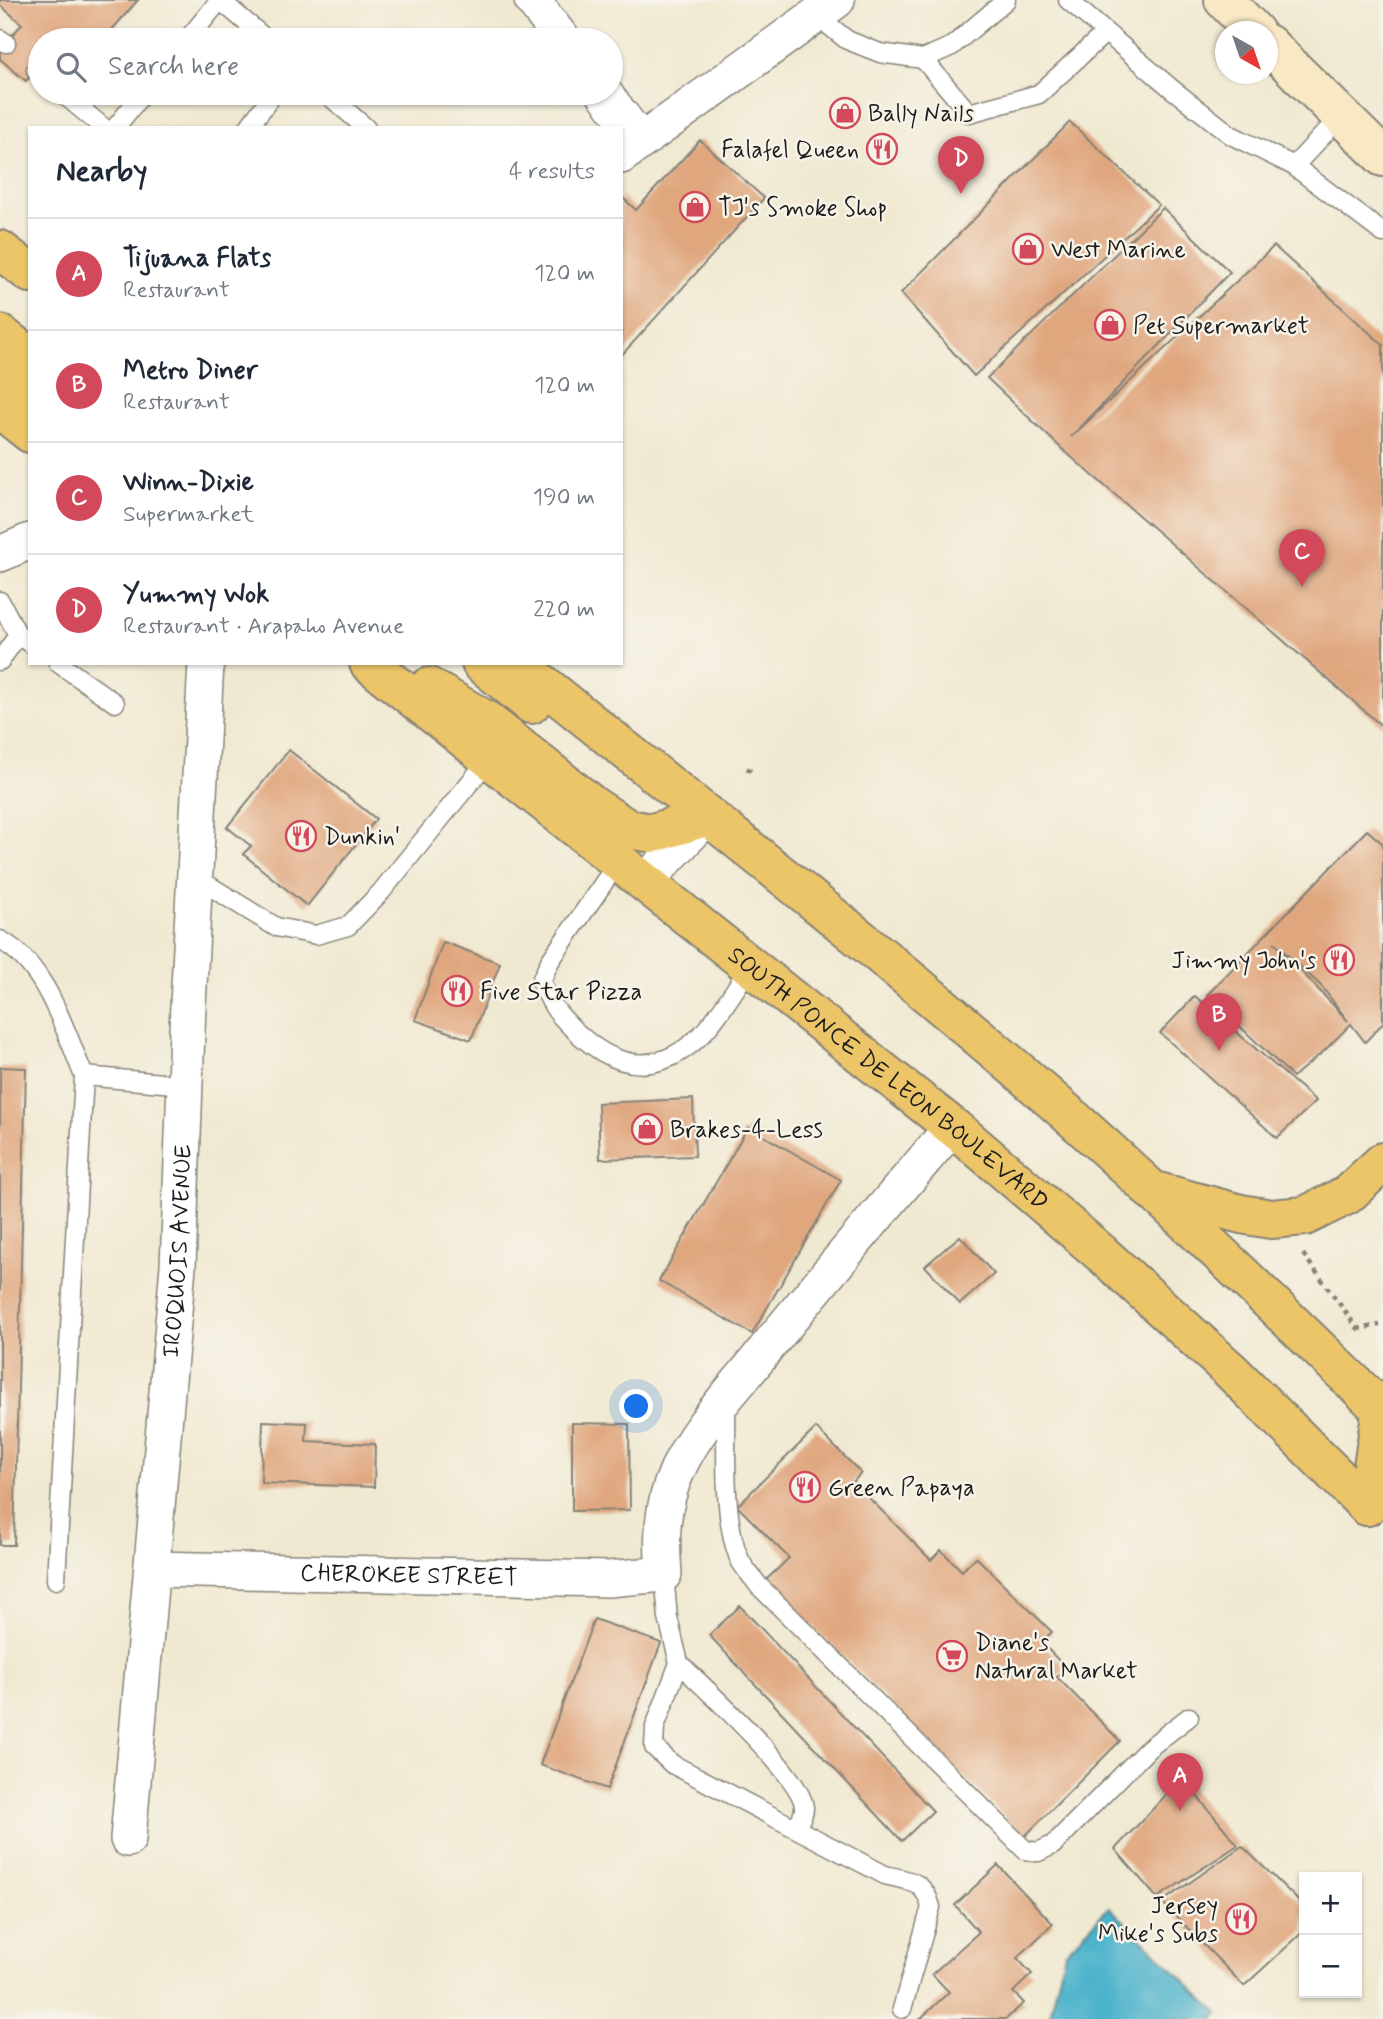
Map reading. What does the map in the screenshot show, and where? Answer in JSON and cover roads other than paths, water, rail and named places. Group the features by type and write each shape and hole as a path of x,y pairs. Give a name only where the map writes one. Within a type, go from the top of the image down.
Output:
{"main road":[{"path":"1224,0 1244,21"},
{"path":"1278,54 1383,157"},
{"path":"0,334 28,355"},
{"path":"0,370 28,392"},
{"path":"0,409 28,431"},
{"name":"SOUTH PONCE DE LEON BOULEVARD","path":"372,665 952,1127 1102,1254 1378,1505"},
{"path":"388,665 453,699 487,721 593,806 628,830 653,833 708,817"},
{"path":"483,665 585,748 656,775"},
{"path":"519,665 1032,1082 1383,1407 1378,1505"},
{"path":"1151,1191 1241,1214 1272,1219 1306,1216 1347,1195 1383,1162"}],"street":[{"path":"532,0 554,28"},
{"path":"623,132 631,148 827,7"},
{"path":"610,105 620,126"},
{"path":"0,554 28,542"},
{"name":"IROQUOIS AVENUE","path":"128,1839 178,1266 206,665"},
{"path":"631,872 708,817"},
{"path":"664,1574 661,1530 668,1496 677,1470 695,1437 952,1127"},
{"name":"CHEROKEE STREET","path":"153,1569 608,1579 664,1574"}],"lane":[{"path":"197,28 220,0 253,28"},
{"path":"827,7 847,40 880,53 923,59 952,46 1006,0"},
{"path":"1068,0 1231,135 1294,166 1383,233"},
{"path":"923,59 969,113 1039,94 1105,33"},
{"path":"76,105 102,126"},
{"path":"117,126 134,105"},
{"path":"249,126 265,105"},
{"path":"340,105 364,126"},
{"path":"1294,166 1341,116"},
{"path":"0,601 24,639 0,661"},
{"path":"61,665 115,703"},
{"path":"195,877 276,927 316,935 348,926 381,892 489,759"},
{"path":"631,872 550,961 541,982 557,1013 600,1053 634,1064 661,1062 685,1049 707,1027 750,967"},
{"path":"0,940 10,946 43,982 84,1076 56,1580"},
{"path":"84,1076 185,1085"},
{"path":"726,1399 731,1531 740,1560 758,1585 1025,1850 1038,1853 1053,1845 1149,1748 1189,1717"},
{"path":"664,1574 668,1618 679,1662 785,1770 802,1794 805,1810 796,1828"},
{"path":"679,1662 655,1727 654,1747 671,1764 885,1875 914,1882 927,1892 931,1907 902,2009"}],"water":[{"path":"1109,1907 1218,2013 1215,2019 1049,2019 1065,1953"}],"place":[{"name":"Bally Nails","path":"845,113"},
{"name":"Falafel Queen","path":"882,149"},
{"name":"Yummy Wok","path":"961,194"},
{"name":"TJ's Smoke Shop","path":"695,207"},
{"name":"West Marine","path":"1028,249"},
{"name":"Pet Supermarket","path":"1110,325"},
{"name":"Winn-Dixie","path":"1302,587"},
{"name":"Dunkin'","path":"301,836"},
{"name":"Jimmy John's","path":"1339,960"},
{"name":"Five Star Pizza","path":"457,991"},
{"name":"Metro Diner","path":"1219,1051"},
{"name":"Brakes-4-Less","path":"647,1129"},
{"name":"Green Papaya","path":"805,1487"},
{"name":"Diane's Natural Market","path":"952,1656"},
{"name":"Tijuana Flats","path":"1180,1811"},
{"name":"Jersey Mike's Subs","path":"1241,1919"}]}
